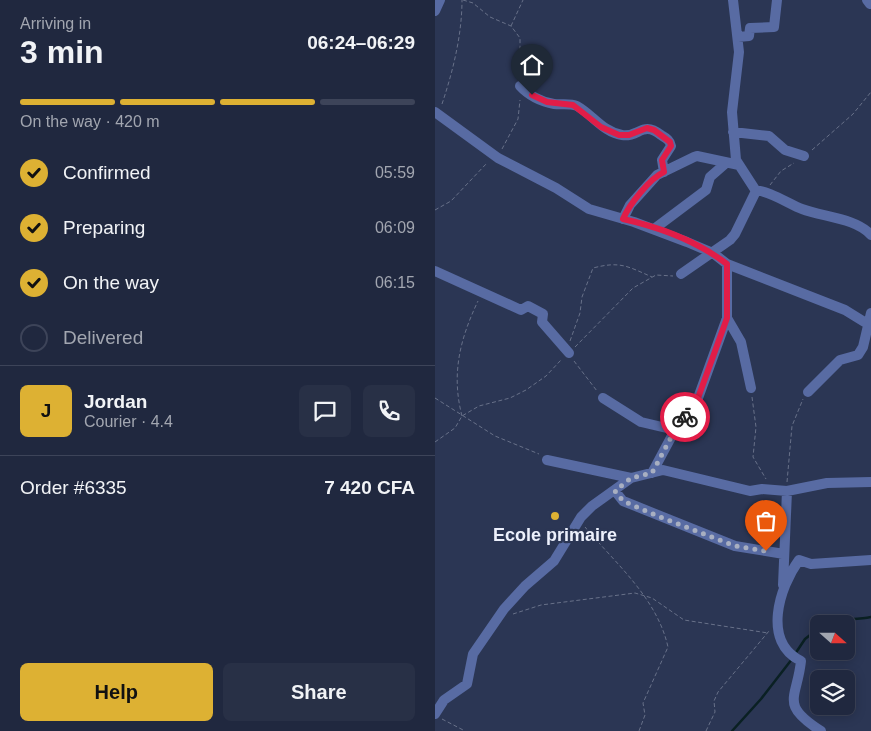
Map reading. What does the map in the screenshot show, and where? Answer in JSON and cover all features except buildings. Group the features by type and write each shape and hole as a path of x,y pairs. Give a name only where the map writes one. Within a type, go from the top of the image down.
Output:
{"street":[{"path":"435,11 441,0"},
{"path":"733,0 739,52 731,112 736,160 761,191 808,212 861,226 871,235"},
{"path":"737,37 749,36 750,28 774,27 777,0"},
{"path":"867,0 870,4"},
{"path":"520,86 547,102 573,105 601,127 619,135 629,135 647,128 654,130 670,142 671,146 662,160 664,172"},
{"path":"437,113 498,158 556,188 589,209 655,229 713,254 727,264 845,310 869,325"},
{"path":"733,132 769,136 785,150 805,156"},
{"path":"623,219 634,200 657,175 697,156 739,165"},
{"path":"655,229 706,190 710,177 726,163"},
{"path":"681,274 713,254 735,234 761,191"},
{"path":"652,473 675,430 698,398 727,318 727,264"},
{"path":"435,271 521,310 528,306 543,314 542,322 569,353"},
{"path":"808,392 840,360 858,355 863,347 871,313"},
{"path":"727,318 741,342 751,388"},
{"path":"603,398 641,422 675,430"},
{"path":"547,460 631,478 663,470 751,492 787,491 827,483 871,482"},
{"path":"435,714 444,700 467,684 473,654 515,596 554,561 581,517 631,478"},
{"path":"615,491 623,501 728,544 783,554"},
{"path":"784,591 783,554 787,491"},
{"path":"821,731 807,722 793,703 794,687 801,661 789,653 777,634 777,618 784,591 791,571 799,560 811,564 871,560"}],"path":[{"path":"435,210 451,201 489,161 498,158 518,119 520,86 519,38 511,26 491,17 473,3 462,0 462,18 456,49 437,113"},
{"path":"511,26 523,0"},
{"path":"761,191 781,171 805,156 853,114 871,92"},
{"path":"603,398 584,376 569,353 569,343 580,313 582,297 593,268 606,265 625,265 652,277"},
{"path":"435,442 455,428 462,416 479,406 510,398 526,390 546,376 633,288 656,275 677,276 681,274"},
{"path":"462,416 458,382 459,350 464,331 482,292"},
{"path":"751,388 756,427 753,457 773,490"},
{"path":"787,491 792,426 804,396 808,392"},
{"path":"435,398 495,436 539,454 547,460"},
{"path":"581,517 587,529 645,595 666,639 668,648 643,703 645,715 639,731"},
{"path":"510,615 541,605 626,592 645,595 684,620 768,633"},
{"path":"706,731 715,712 714,701 718,692 768,633 777,618"},
{"path":"435,714 465,731"}],"waterway":[{"path":"855,619 871,617"},
{"path":"795,654 810,635"},
{"path":"732,731 761,699 792,659"}],"way so far":[{"path":"685,417 675,430 652,473 631,478 615,491 617,496 623,501 660,517 735,546 766,551"}],"place":[{"name":"Ecole primaire","path":"555,516"}],"route":[{"path":"532,95 554,104 573,105 601,127 619,135 629,135 647,128 654,130 670,142 671,146 662,160 664,172 657,175 634,200 623,219 687,242 713,254 727,264 727,318 698,398 685,417"}]}
